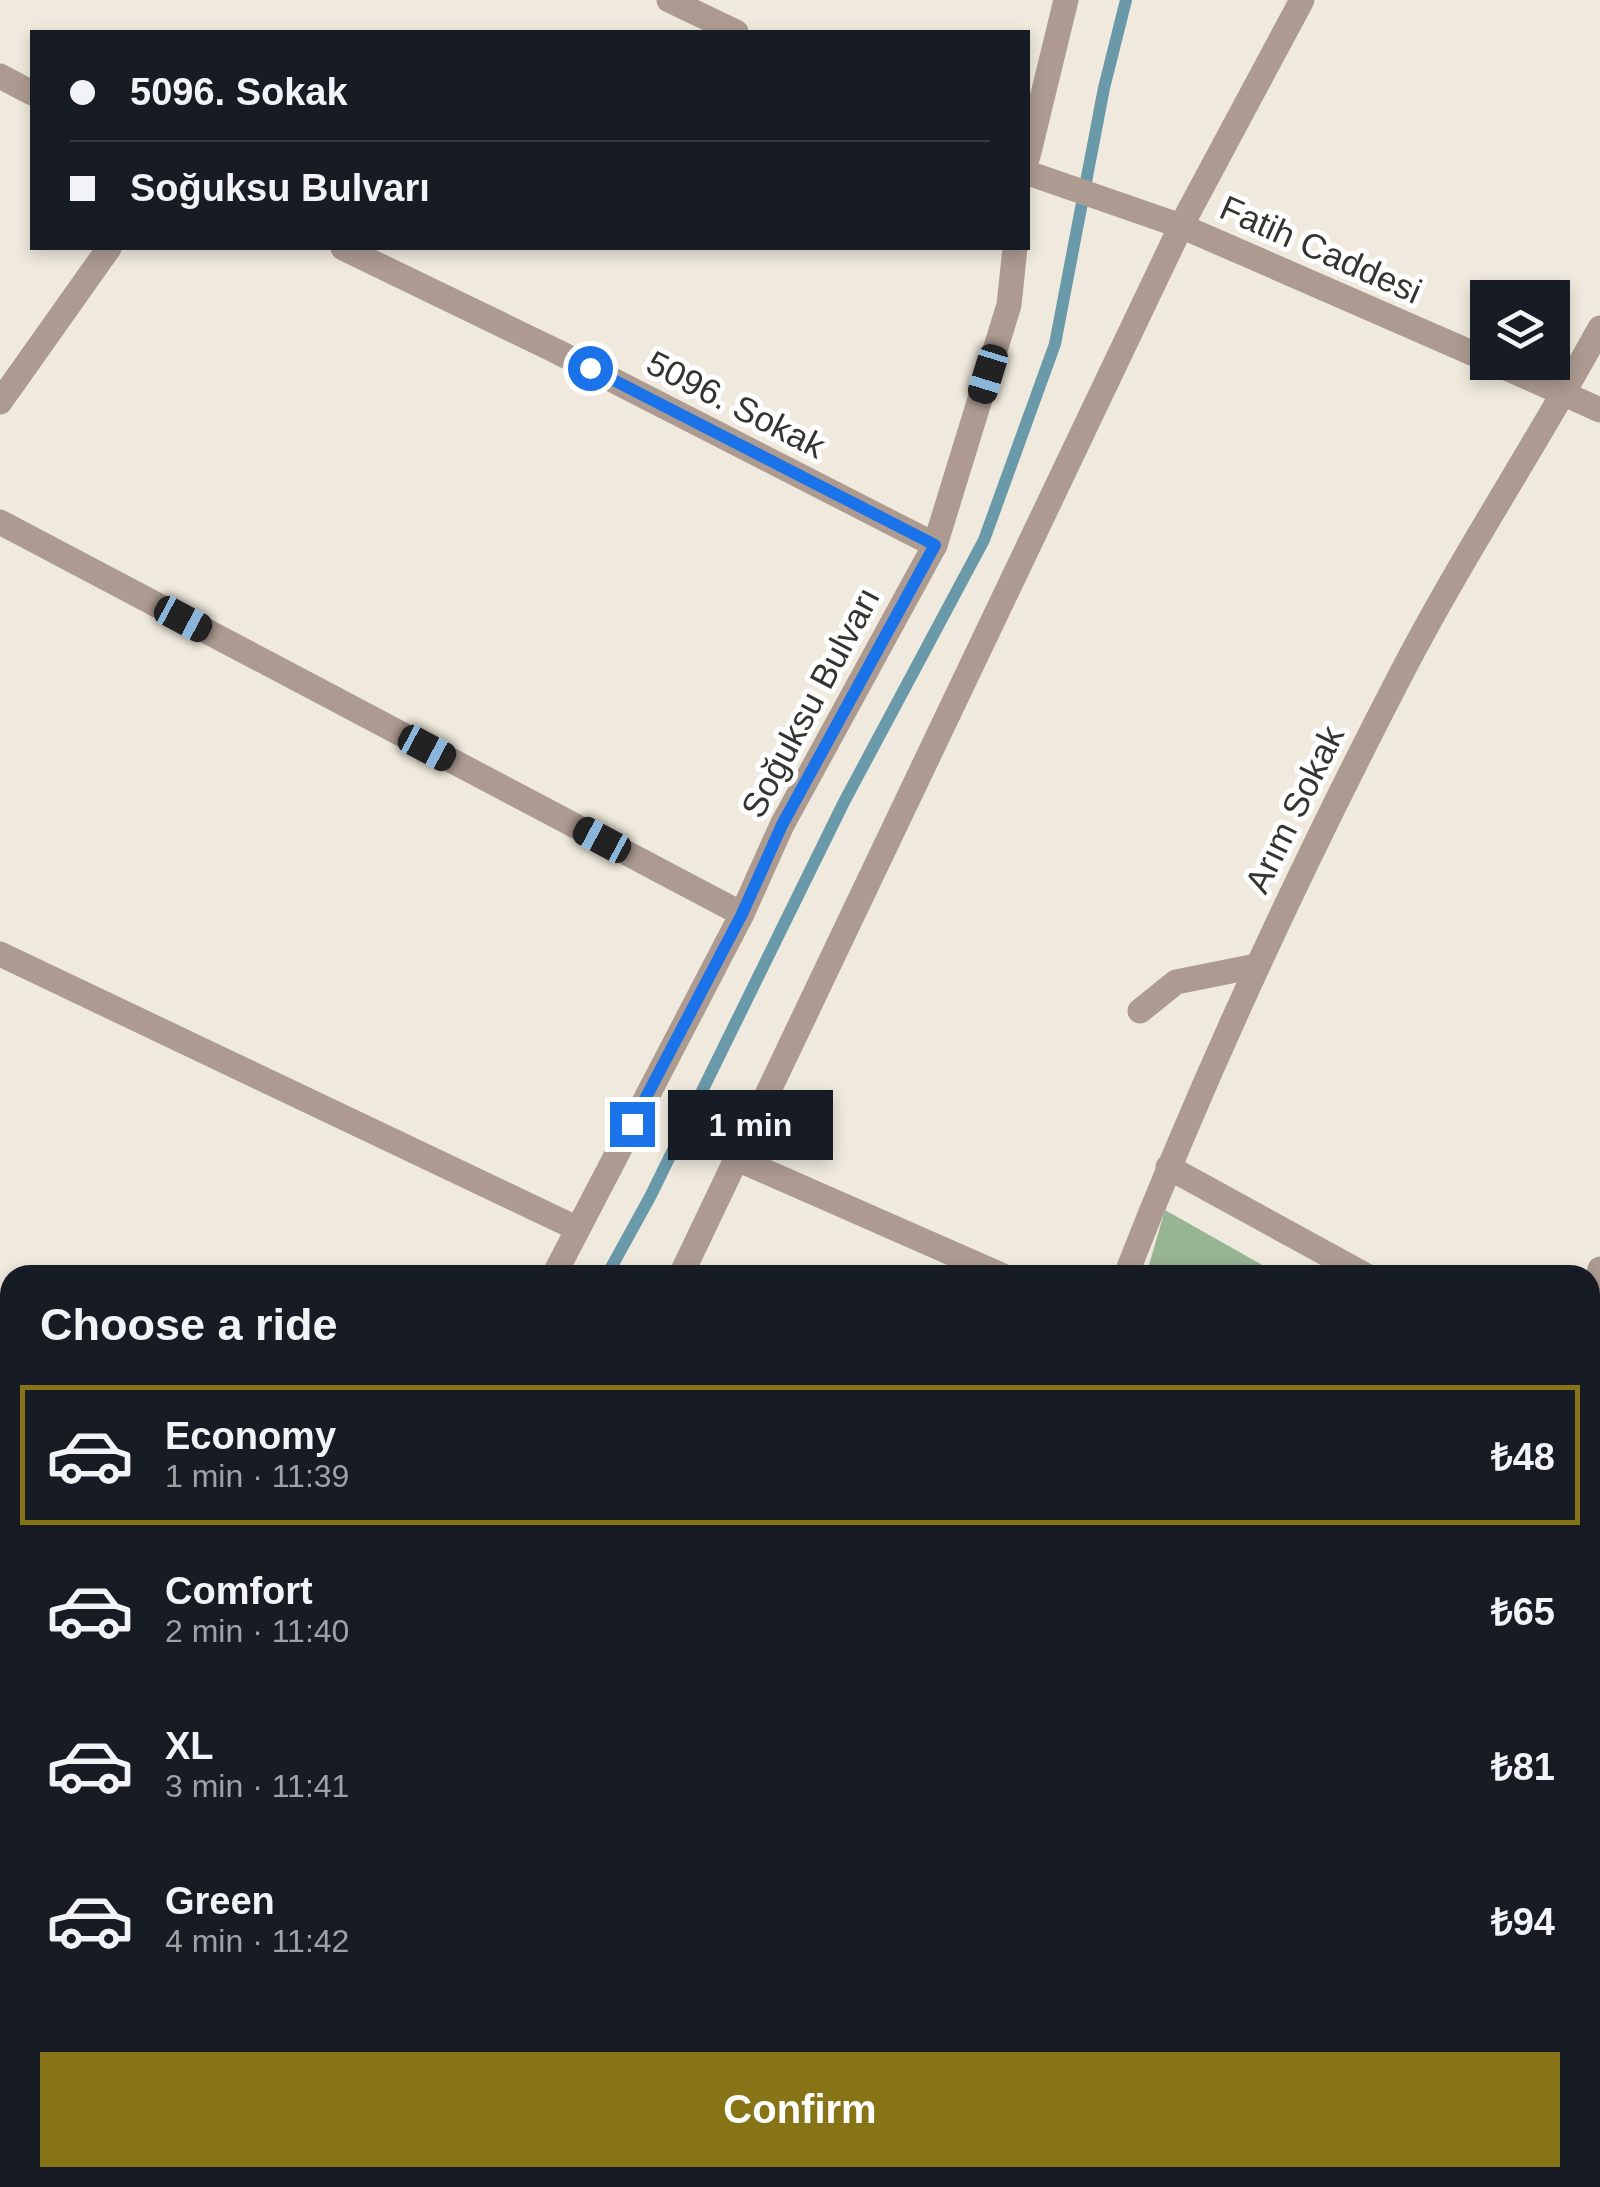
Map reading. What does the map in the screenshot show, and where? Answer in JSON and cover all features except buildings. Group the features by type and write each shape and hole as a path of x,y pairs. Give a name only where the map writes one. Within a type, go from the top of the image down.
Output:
{"street":[{"path":"669,0 732,30"},
{"path":"1030,148 1066,0"},
{"path":"687,1265 1181,226 1302,0"},
{"path":"0,76 30,92"},
{"name":"Fatih Caddesi","path":"1030,174 1181,226 1470,352"},
{"path":"0,402 108,250"},
{"name":"5096. Sokak","path":"348,250 556,351 935,545"},
{"name":"Soğuksu Bulvarı","path":"559,1265 742,914 782,825 935,545 1008,305 1015,250"},
{"name":"Arım Sokak","path":"1130,1265 1256,966 1401,672 1600,328"},
{"name":"Fatih Caddesi","path":"1533,380 1600,410"},
{"path":"0,522 742,914"},
{"path":"0,954 578,1228"},
{"path":"1140,1011 1176,982 1256,966"},
{"path":"736,1158 978,1265"},
{"path":"1168,1167 1347,1265"}],"green space":[{"path":"1165,1210 1262,1265 1149,1265"}],"waterway":[{"path":"613,1265 650,1197 844,802 984,540 1055,344 1104,88 1126,0"}],"route":[{"path":"590,368 935,545 782,825 742,914 632,1124"}]}
